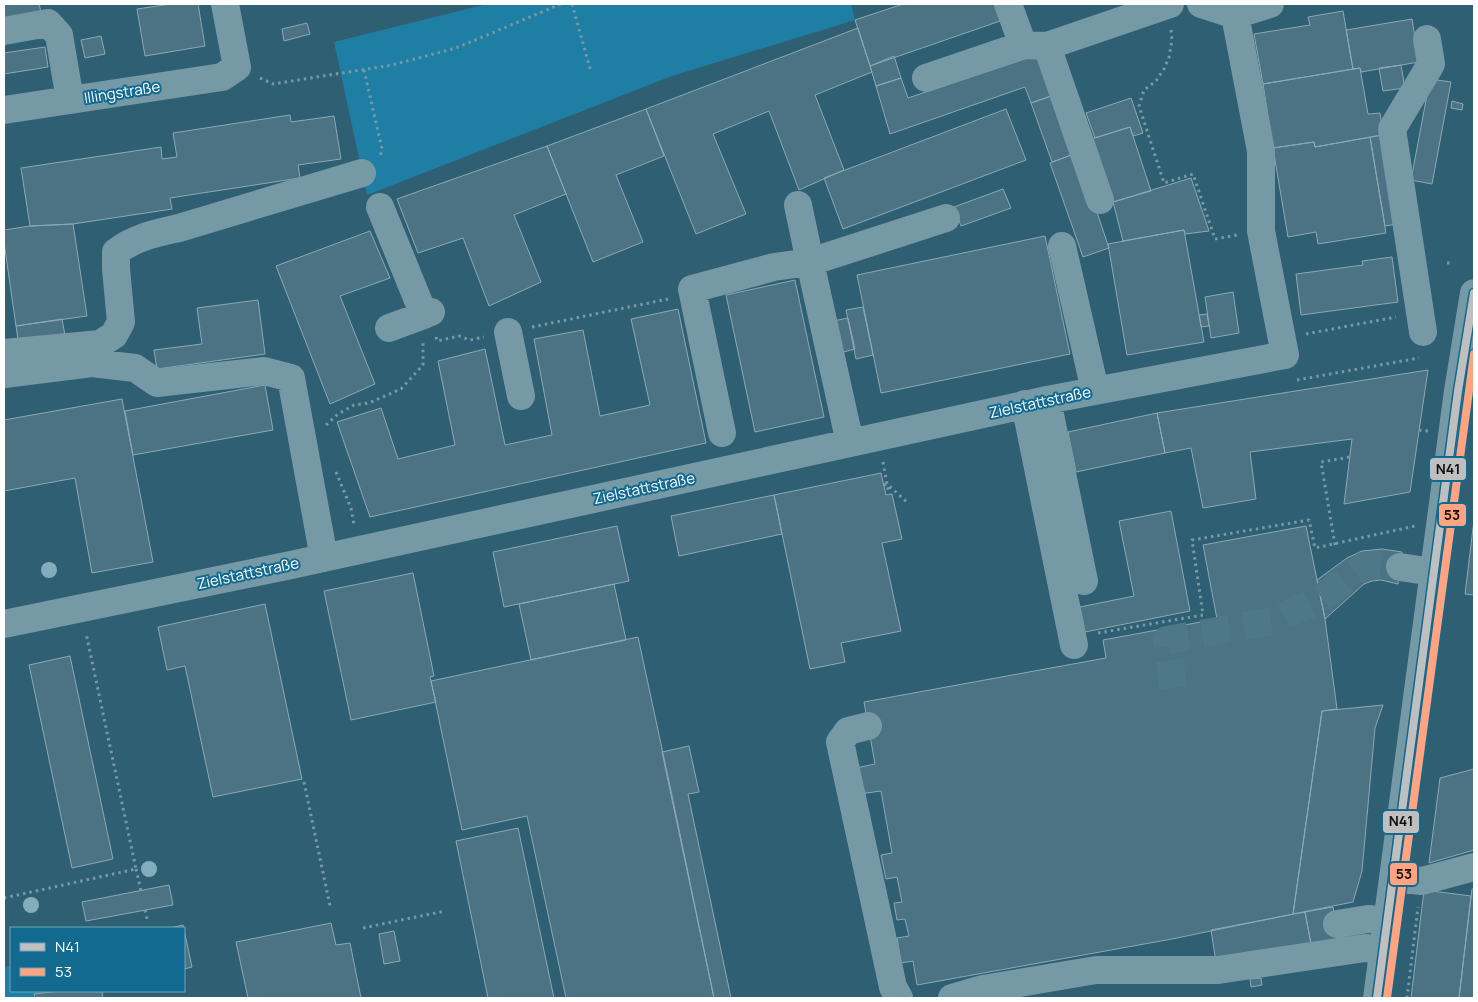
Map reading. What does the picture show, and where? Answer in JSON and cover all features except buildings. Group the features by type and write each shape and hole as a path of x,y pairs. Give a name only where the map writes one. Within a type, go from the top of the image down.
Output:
{"street":[{"path":"225,4 237,67"},
{"path":"1008,4 1035,45 1100,200"},
{"path":"1201,4 1235,15 1270,4"},
{"path":"926,78 1167,5"},
{"path":"1235,15 1261,151 1261,231"},
{"path":"4,31 48,23 59,35 70,100"},
{"path":"1377,998 1433,572 1452,325 1392,129 1432,64 1427,39"},
{"name":"Illingstraße","path":"4,110 222,77 237,67"},
{"path":"4,353 100,344 114,335 120,322 116,252 128,243 151,234 179,228 362,172"},
{"path":"798,205 850,443"},
{"path":"380,207 427,313 389,328"},
{"path":"722,433 692,289 774,267 810,262 946,218"},
{"name":"Zielstattstraße","path":"4,624 324,558 1036,402 1285,356 1261,231"},
{"path":"1062,246 1094,390"},
{"path":"1452,325 1474,293"},
{"path":"508,332 521,396"},
{"path":"4,374 92,363 136,368 157,383 264,371 291,378 324,558"},
{"path":"1036,402 1084,581"},
{"path":"1036,402 1073,642"},
{"path":"1400,567 1433,572"},
{"path":"868,726 848,731 840,742 893,988 899,998"},
{"path":"1394,878 1422,881 1474,867"},
{"path":"1337,924 1368,919 1388,921"},
{"path":"952,998 983,989 1096,970 1218,970 1365,948 1384,950"}],"path":[{"path":"237,67 273,84 392,65 456,48 561,4"},
{"path":"572,4 592,72"},
{"path":"1167,5 1172,40 1169,57 1164,70 1144,90 1139,106 1164,183 1193,174 1215,239 1261,231"},
{"path":"362,172 378,164 382,149 364,70"},
{"path":"1447,263 1452,263"},
{"path":"427,313 437,341 459,336 470,340 693,294"},
{"path":"326,432 326,425 338,414 354,405 369,403 401,389 423,364 427,313"},
{"path":"1419,430 1428,431"},
{"path":"1335,544 1321,462 1350,457"},
{"path":"883,462 886,484 890,495"},
{"path":"334,464 350,508 361,550"},
{"path":"886,484 909,504"},
{"path":"1073,642 1202,615 1192,540 1309,520 1315,548 1416,526"},
{"path":"85,630 141,891"},
{"path":"304,782 330,906"},
{"path":"4,898 136,868"},
{"path":"145,910 147,919"},
{"path":"363,928 445,911"}],"shaded area":[{"path":"487,4 851,4 855,20 672,76 367,195 334,42"},
{"path":"10,966 10,992 52,992 35,994 35,998 4,998 4,967"}],"tunnel":[{"path":"1173,688 1167,640 1272,621 1317,601 1364,566 1400,567"}],"transit line":[{"name":"N41","path":"1377,998 1458,391 1474,293"},
{"name":"53","path":"1387,998 1474,354"}]}
